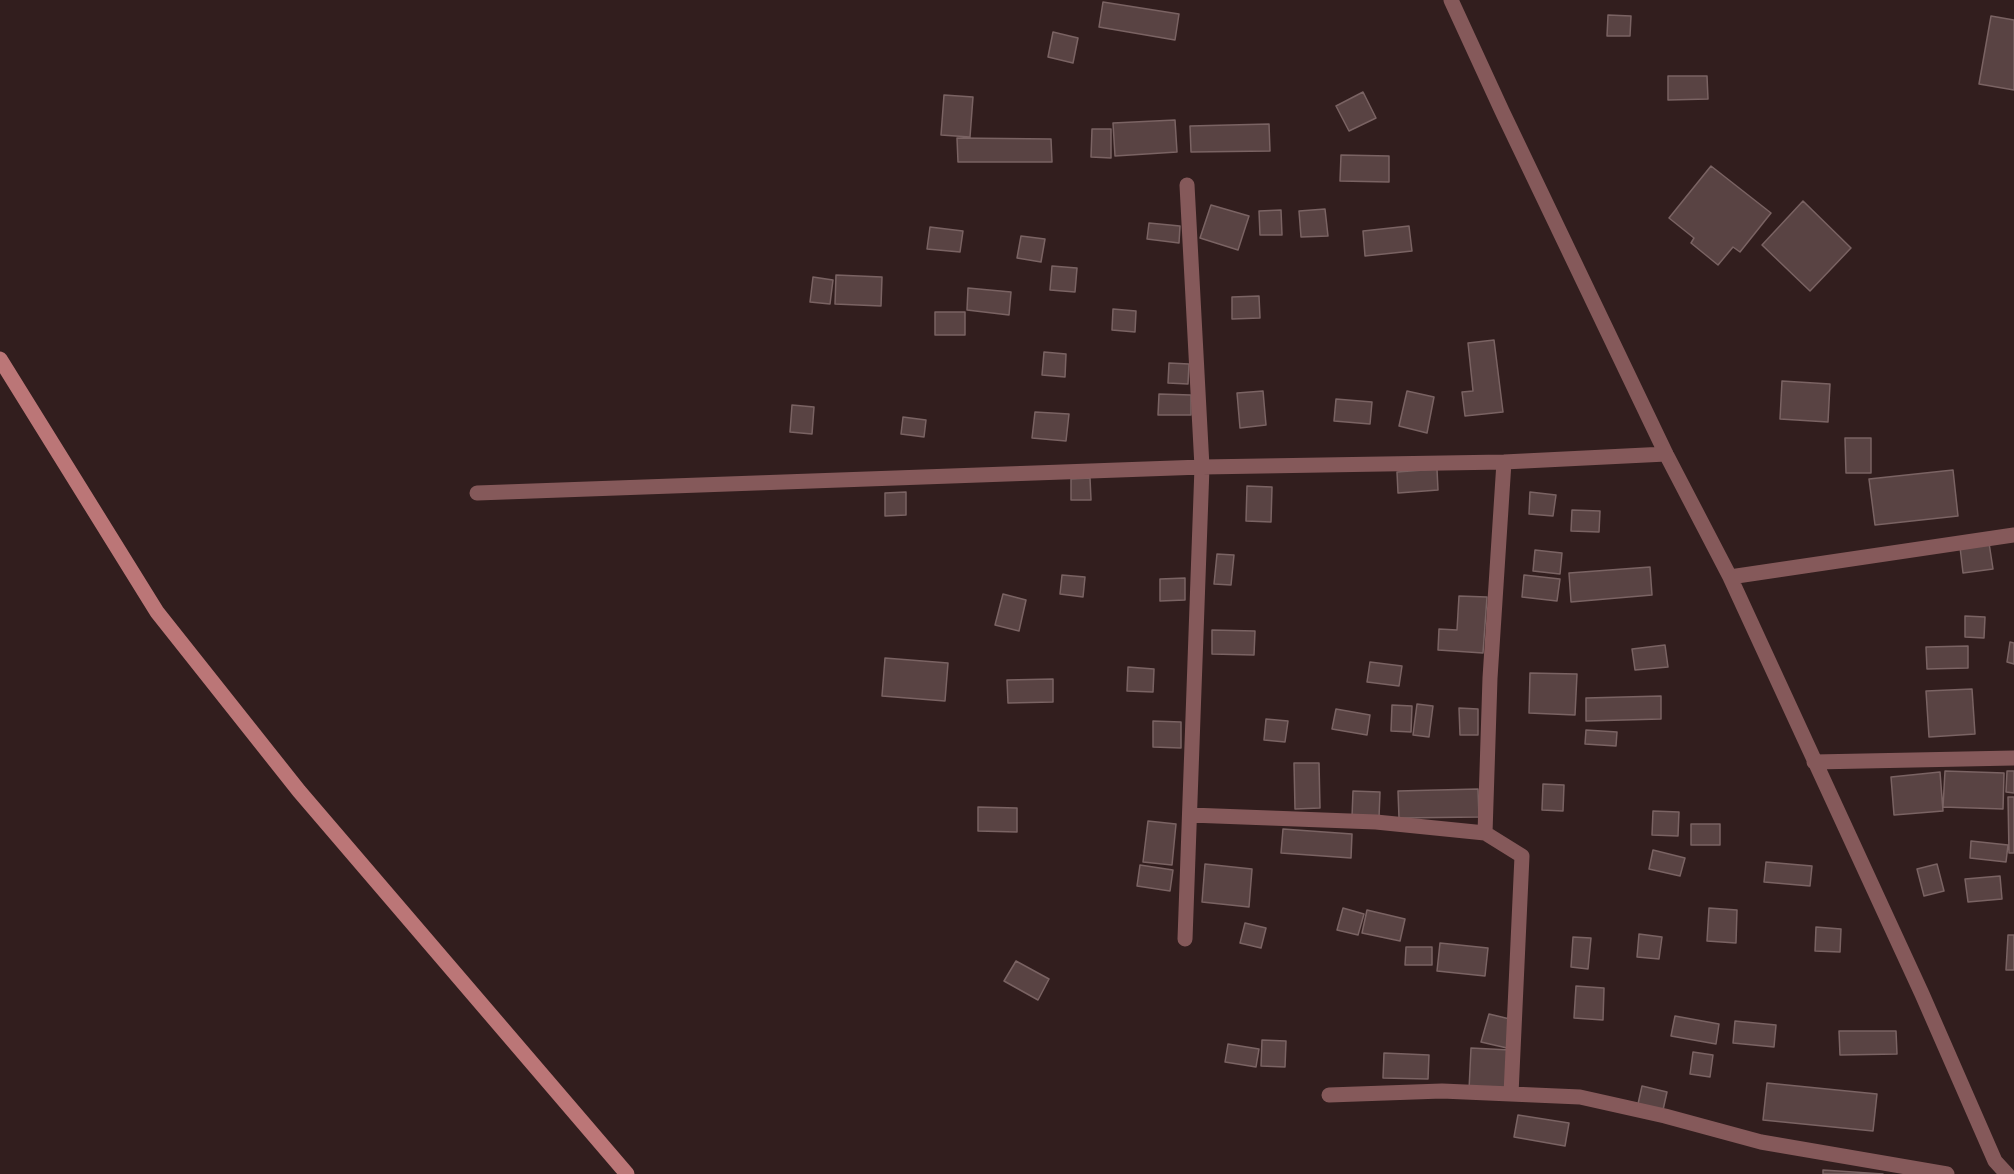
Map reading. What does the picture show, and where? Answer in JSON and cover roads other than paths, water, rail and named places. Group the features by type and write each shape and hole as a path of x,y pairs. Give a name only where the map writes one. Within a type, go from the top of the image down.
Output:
{"street":[{"path":"1451,0 1666,454 1730,577 1922,994 1995,1161 2007,1174"},
{"path":"1185,939 1202,467 1187,185"},
{"path":"0,359 157,612 299,791 627,1174"},
{"path":"477,493 1202,467 1504,462 1666,454"},
{"path":"1485,833 1490,678 1504,462"},
{"path":"1730,577 2014,536"},
{"path":"1814,762 2014,758"},
{"path":"1190,815 1376,822 1485,833 1519,854 1523,860 1510,1094"},
{"path":"1329,1095 1442,1091 1580,1097 1609,1102 1761,1142 1947,1174"}]}
